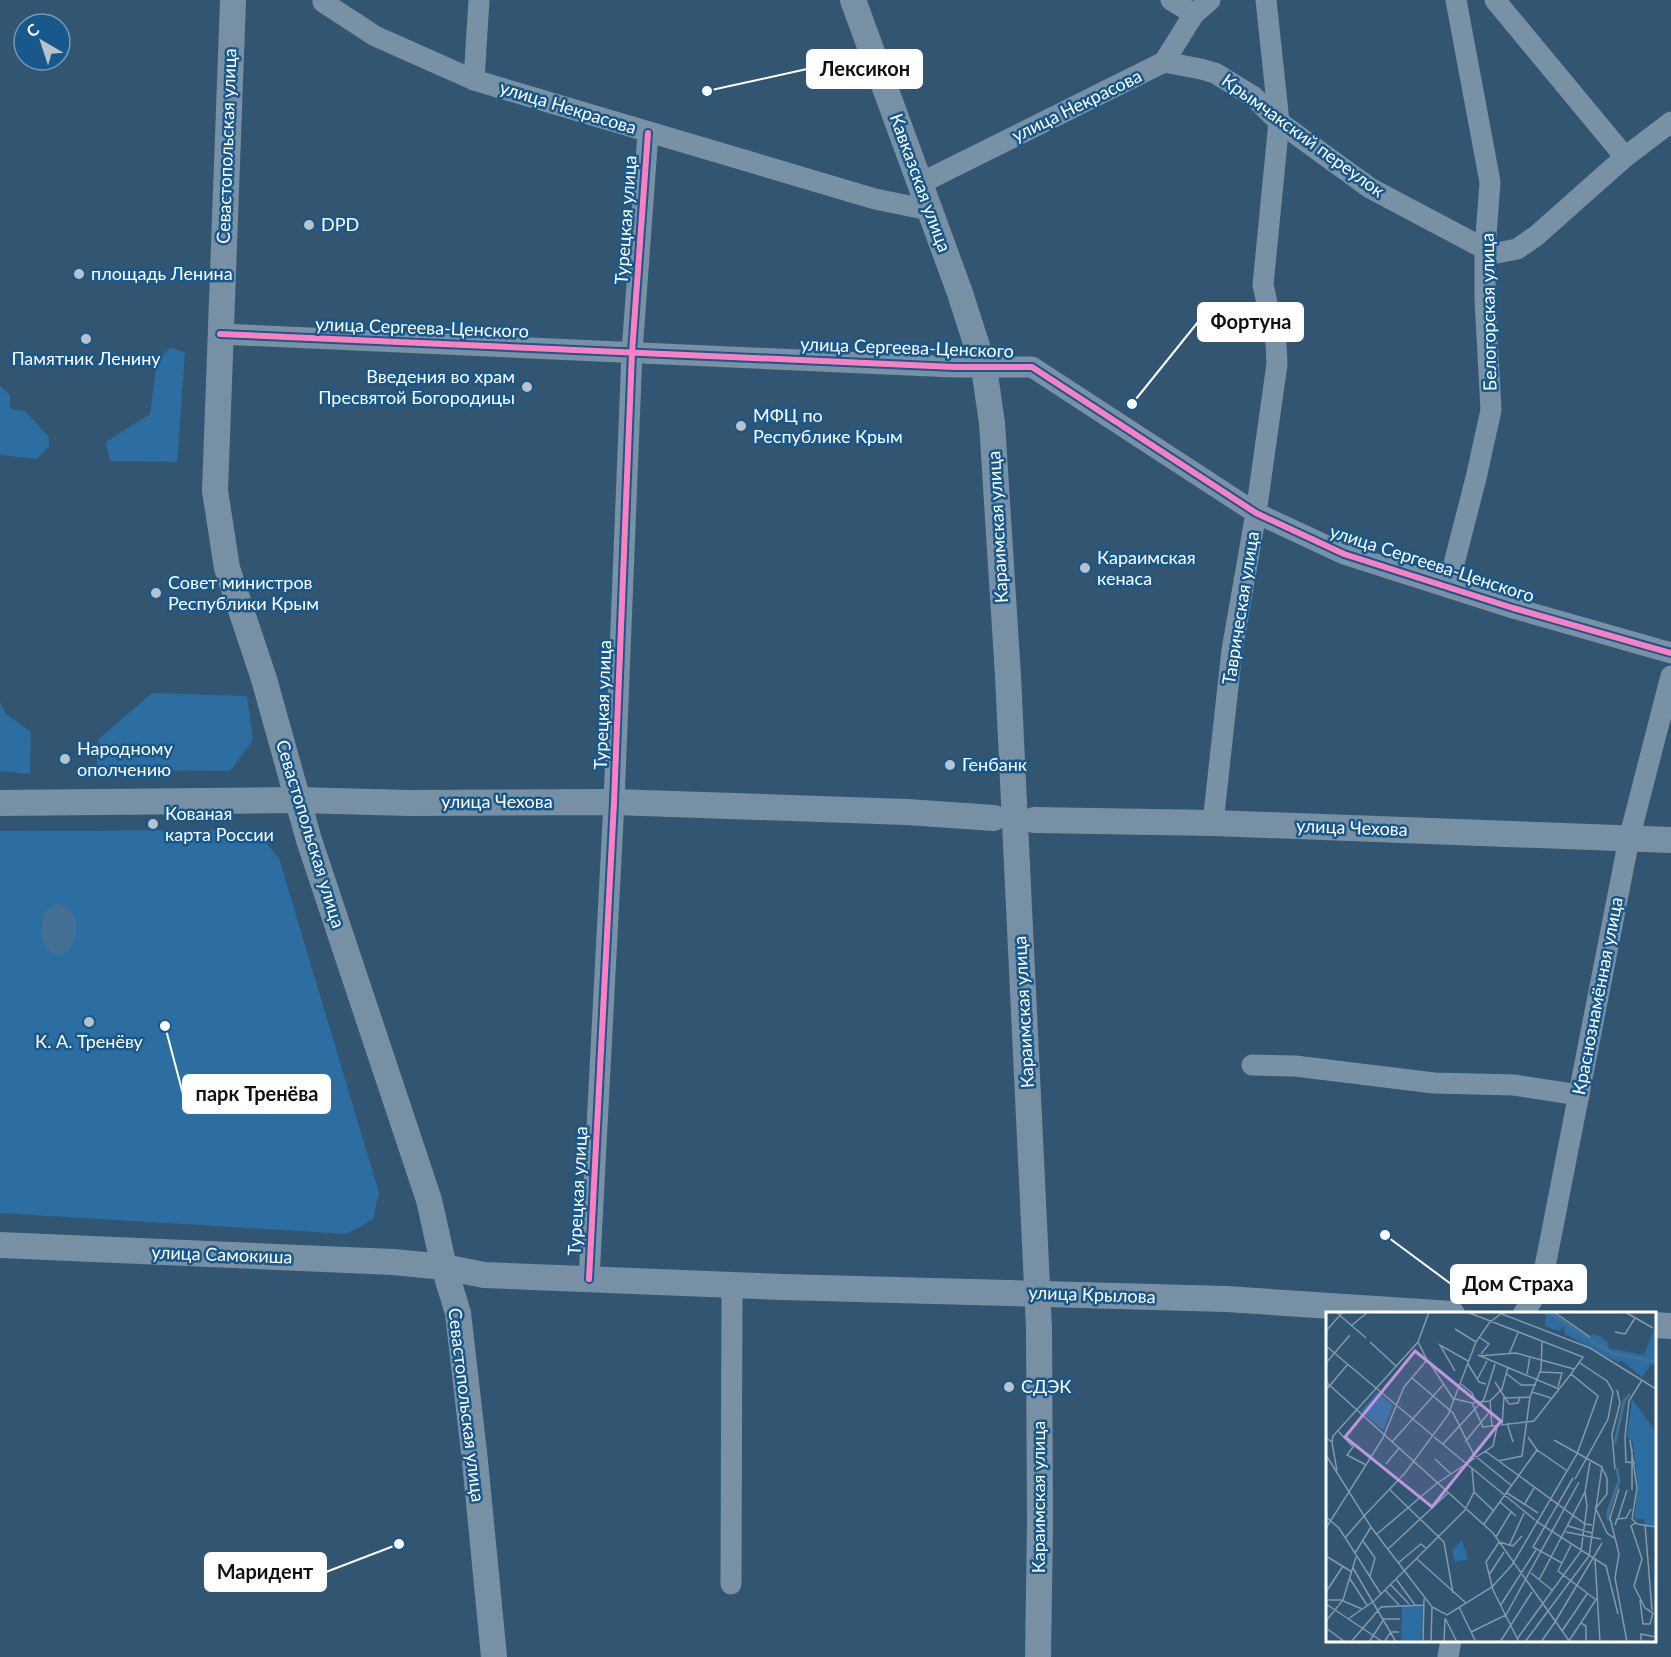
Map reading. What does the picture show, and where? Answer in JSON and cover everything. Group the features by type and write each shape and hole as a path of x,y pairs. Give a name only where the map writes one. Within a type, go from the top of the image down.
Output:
{"main road":[{"name":"Севастопольская улица","path":"232,0 215,491 227,568 264,679 297,800 429,1200 444,1267 458,1313 494,1657"},
{"name":"Кавказская улица","path":"853,0 960,293 984,368"},
{"name":"Караимская улица","path":"984,368 992,423 1008,676 1039,1328 1038,1657"},
{"name":"улица Чехова","path":"0,802 297,800 409,803 614,802 907,812 994,818"},
{"name":"улица Чехова","path":"1034,820 1213,823 1671,840"},
{"name":"улица Самокиша","path":"0,1245 393,1262 444,1267"},
{"name":"улица Крылова","path":"444,1267 484,1275 732,1285 1226,1299 1422,1312"},
{"path":"1656,1325 1671,1326"}],"street":[{"path":"474,80 479,0"},
{"path":"1171,0 1194,14"},
{"name":"улица Некрасова","path":"919,184 1164,62 1194,14 1210,0"},
{"name":"Таврическая улица","path":"1213,823 1232,650 1256,513 1277,364 1276,343 1263,285 1279,122 1266,0"},
{"name":"Белогорская улица","path":"1448,587 1491,410 1485,300 1485,249 1490,182 1455,0"},
{"path":"1494,0 1625,157"},
{"name":"улица Некрасова","path":"323,2 375,36 474,80 875,199 929,210"},
{"name":"Крымчакский переулок","path":"1164,62 1215,73 1254,97 1279,122 1370,188 1485,249 1497,253 1517,249 1536,236 1625,157 1671,122"},
{"name":"Турецкая улица","path":"589,1279 614,802 632,352 648,133"},
{"name":"улица Сергеева-Ценского","path":"220,334 984,368 1032,368 1256,513 1344,554 1671,653"},
{"name":"Краснознамённая улица","path":"1524,1312 1541,1287 1629,839 1671,676"},
{"path":"1252,1065 1295,1066 1434,1083 1514,1084 1579,1095"},
{"path":"731,1584 732,1285"},
{"path":"1448,1657 1451,1642"}],"shaded area":[{"path":"170,348 185,352 177,462 110,461 106,442 150,414 157,360"},
{"path":"0,386 10,395 10,409 25,411 49,437 49,447 36,459 0,455"},
{"path":"152,693 247,696 253,740 230,771 96,770 99,739"},
{"path":"0,702 6,714 31,732 30,774 0,771"},
{"path":"255,830 279,858 379,1193 373,1219 347,1234 0,1213 0,831"},
{"path":"57,904 65,906 71,912 76,928 74,941 68,951 57,954 51,952 43,943 42,922 46,911"}],"cycle path":[{"path":"589,1279 614,802 632,352 648,133"},
{"path":"220,334 954,367 1032,367 1256,513 1344,554 1513,608 1671,653"}],"place":[{"name":"Лексикон","path":"707,91"},
{"name":"DPD","path":"309,225"},
{"name":"площадь Ленина","path":"79,274"},
{"name":"Памятник Ленину","path":"86,339"},
{"name":"Введения во храм Пресвятой Богородицы","path":"527,387"},
{"name":"Фортуна","path":"1132,404"},
{"name":"МФЦ по Республике Крым","path":"741,426"},
{"name":"Караимская кенаса","path":"1085,568"},
{"name":"Совет министров Республики Крым","path":"156,593"},
{"name":"Народному ополчению","path":"65,759"},
{"name":"Генбанк","path":"950,765"},
{"name":"Кованая карта России","path":"153,824"},
{"name":"К. А. Тренёву","path":"89,1022"},
{"name":"парк Тренёва","path":"165,1026"},
{"name":"Дом Страха","path":"1385,1235"},
{"name":"СДЭК","path":"1009,1387"},
{"name":"Маридент","path":"399,1544"}]}
